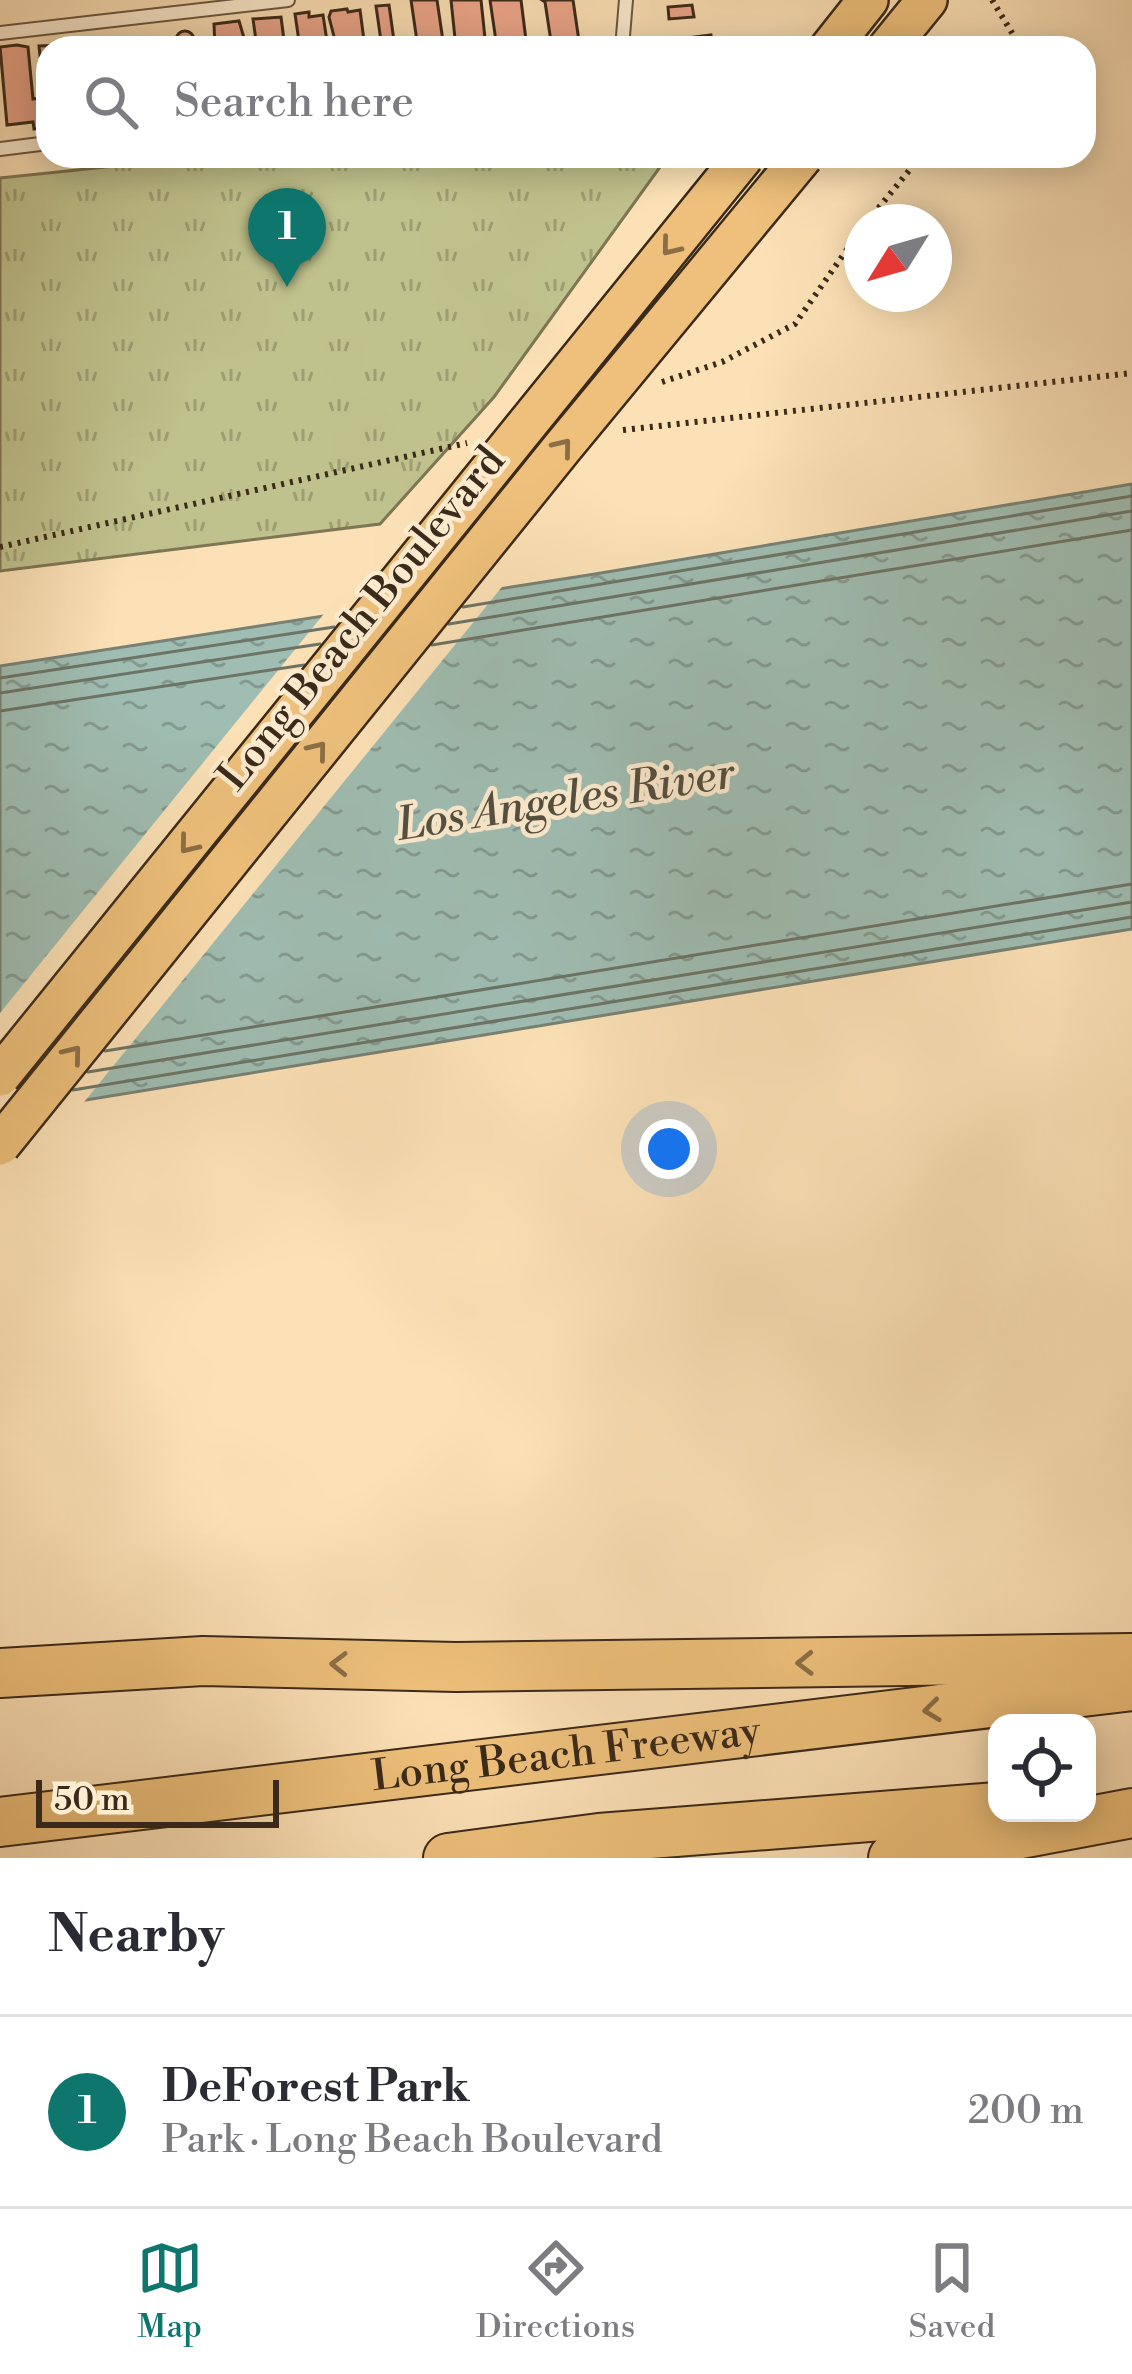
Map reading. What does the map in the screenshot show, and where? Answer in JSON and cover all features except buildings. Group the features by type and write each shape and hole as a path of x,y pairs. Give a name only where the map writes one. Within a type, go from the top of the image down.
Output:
{"highway":[{"path":"0,1673 202,1661 456,1667 1132,1658"},
{"name":"Long Beach Freeway","path":"0,1822 1132,1686"},
{"path":"1096,1799 1132,1796"},
{"name":"Long Beach Freeway","path":"448,1858 599,1838 988,1808"},
{"path":"892,1858 1132,1813"}],"main road":[{"path":"840,36 868,0"},
{"path":"898,36 927,0"},
{"name":"Long Beach Boulevard","path":"0,1076 734,168"},
{"name":"Long Beach Boulevard","path":"0,1145 793,168"}],"lane":[{"path":"0,33 288,0"},
{"path":"623,36 626,0"},
{"path":"0,148 36,144"}],"path":[{"path":"992,0 1014,36"},
{"path":"881,204 911,168"},
{"path":"655,384 722,362 795,324 844,254"}],"green space":[{"path":"96,168 659,168 494,397 380,524 0,571 0,178"}],"water":[{"name":"Los Angeles River","path":"1132,484 1132,929 0,1114 0,666 595,574"}],"pier":[{"path":"506,582 80,1107 0,1120 0,1013 327,610"}],"place":[{"name":"DeForest Park","path":"287,287"}]}
